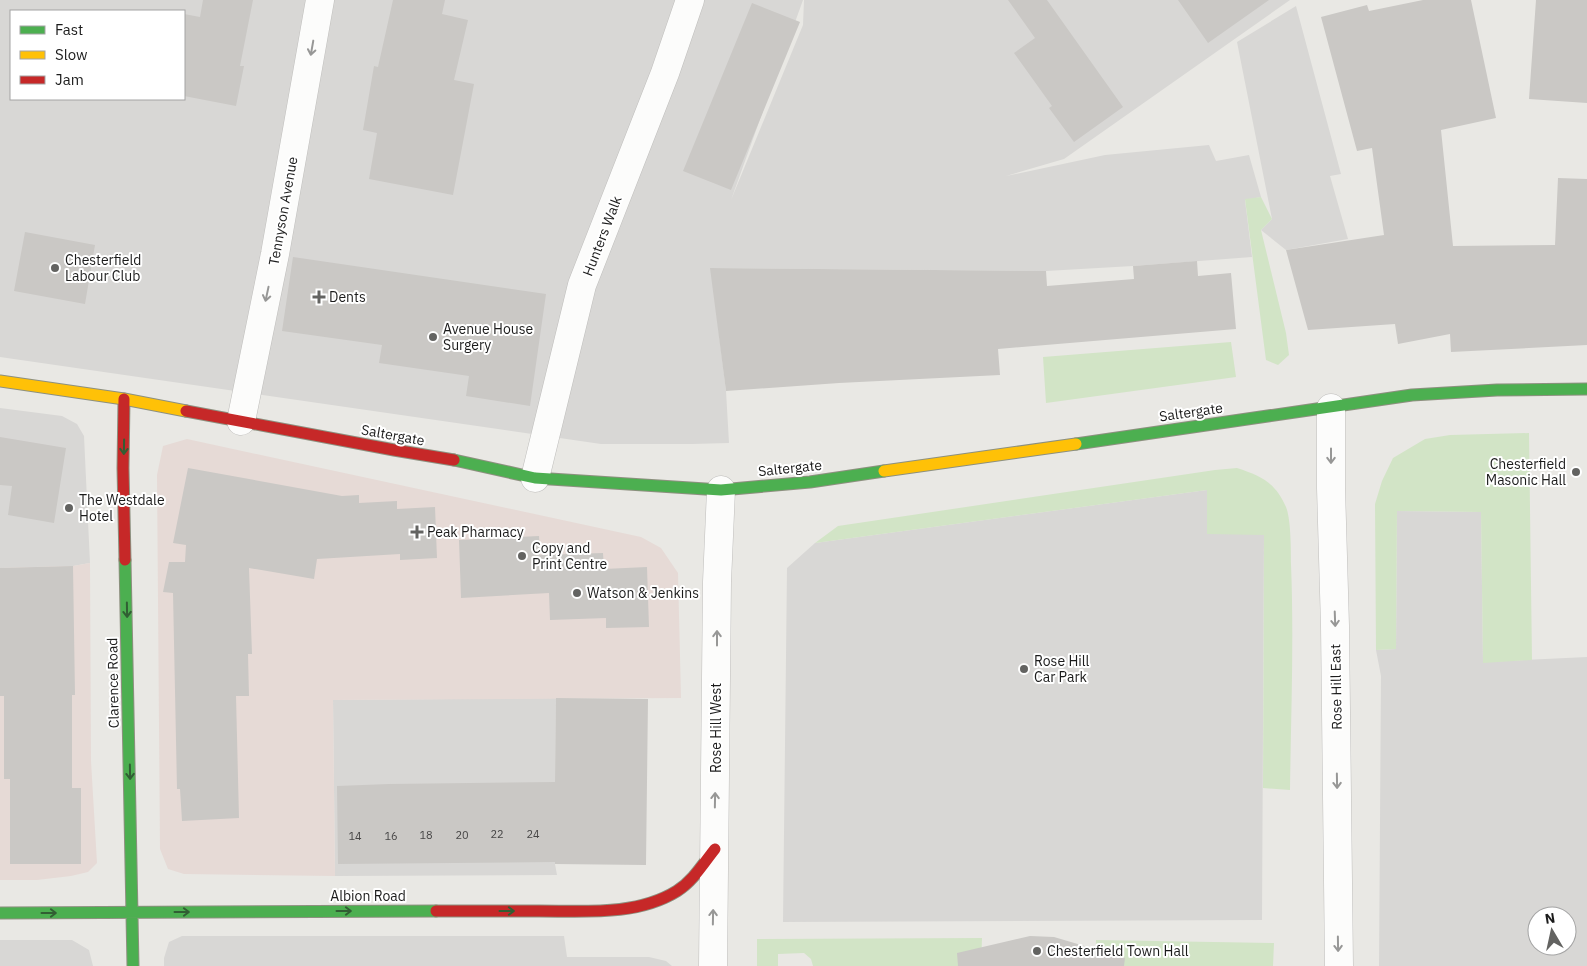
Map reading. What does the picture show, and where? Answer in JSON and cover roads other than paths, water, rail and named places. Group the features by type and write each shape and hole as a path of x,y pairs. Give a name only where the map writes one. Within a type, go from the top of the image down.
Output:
{"street":[{"name":"Tennyson Avenue","path":"241,421 276,254 320,0"},
{"name":"Hunters Walk","path":"535,478 582,285 665,73 690,0"},
{"name":"Saltergate","path":"0,381 124,398 421,455 447,458 535,478 721,490 810,482 1412,395 1497,390 1587,390"},
{"name":"Clarence Road","path":"124,398 133,966"},
{"name":"Rose Hill East","path":"1331,408 1330,488 1335,626 1339,966"},
{"name":"Rose Hill West","path":"712,966 717,582 721,490"},
{"name":"Albion Road","path":"0,913 558,911 627,909 656,902 676,892 698,872 715,849"}],"place":[{"name":"Chesterfield Labour Club","path":"55,268"},
{"name":"Dents","path":"319,297"},
{"name":"Avenue House Surgery","path":"433,337"},
{"name":"Chesterfield Masonic Hall","path":"1576,472"},
{"name":"The Westdale Hotel","path":"69,508"},
{"name":"Peak Pharmacy","path":"417,532"},
{"name":"Copy and Print Centre","path":"522,556"},
{"name":"Watson & Jenkins","path":"577,593"},
{"name":"Rose Hill Car Park","path":"1024,669"},
{"name":"Chesterfield Town Hall","path":"1037,951"}]}
